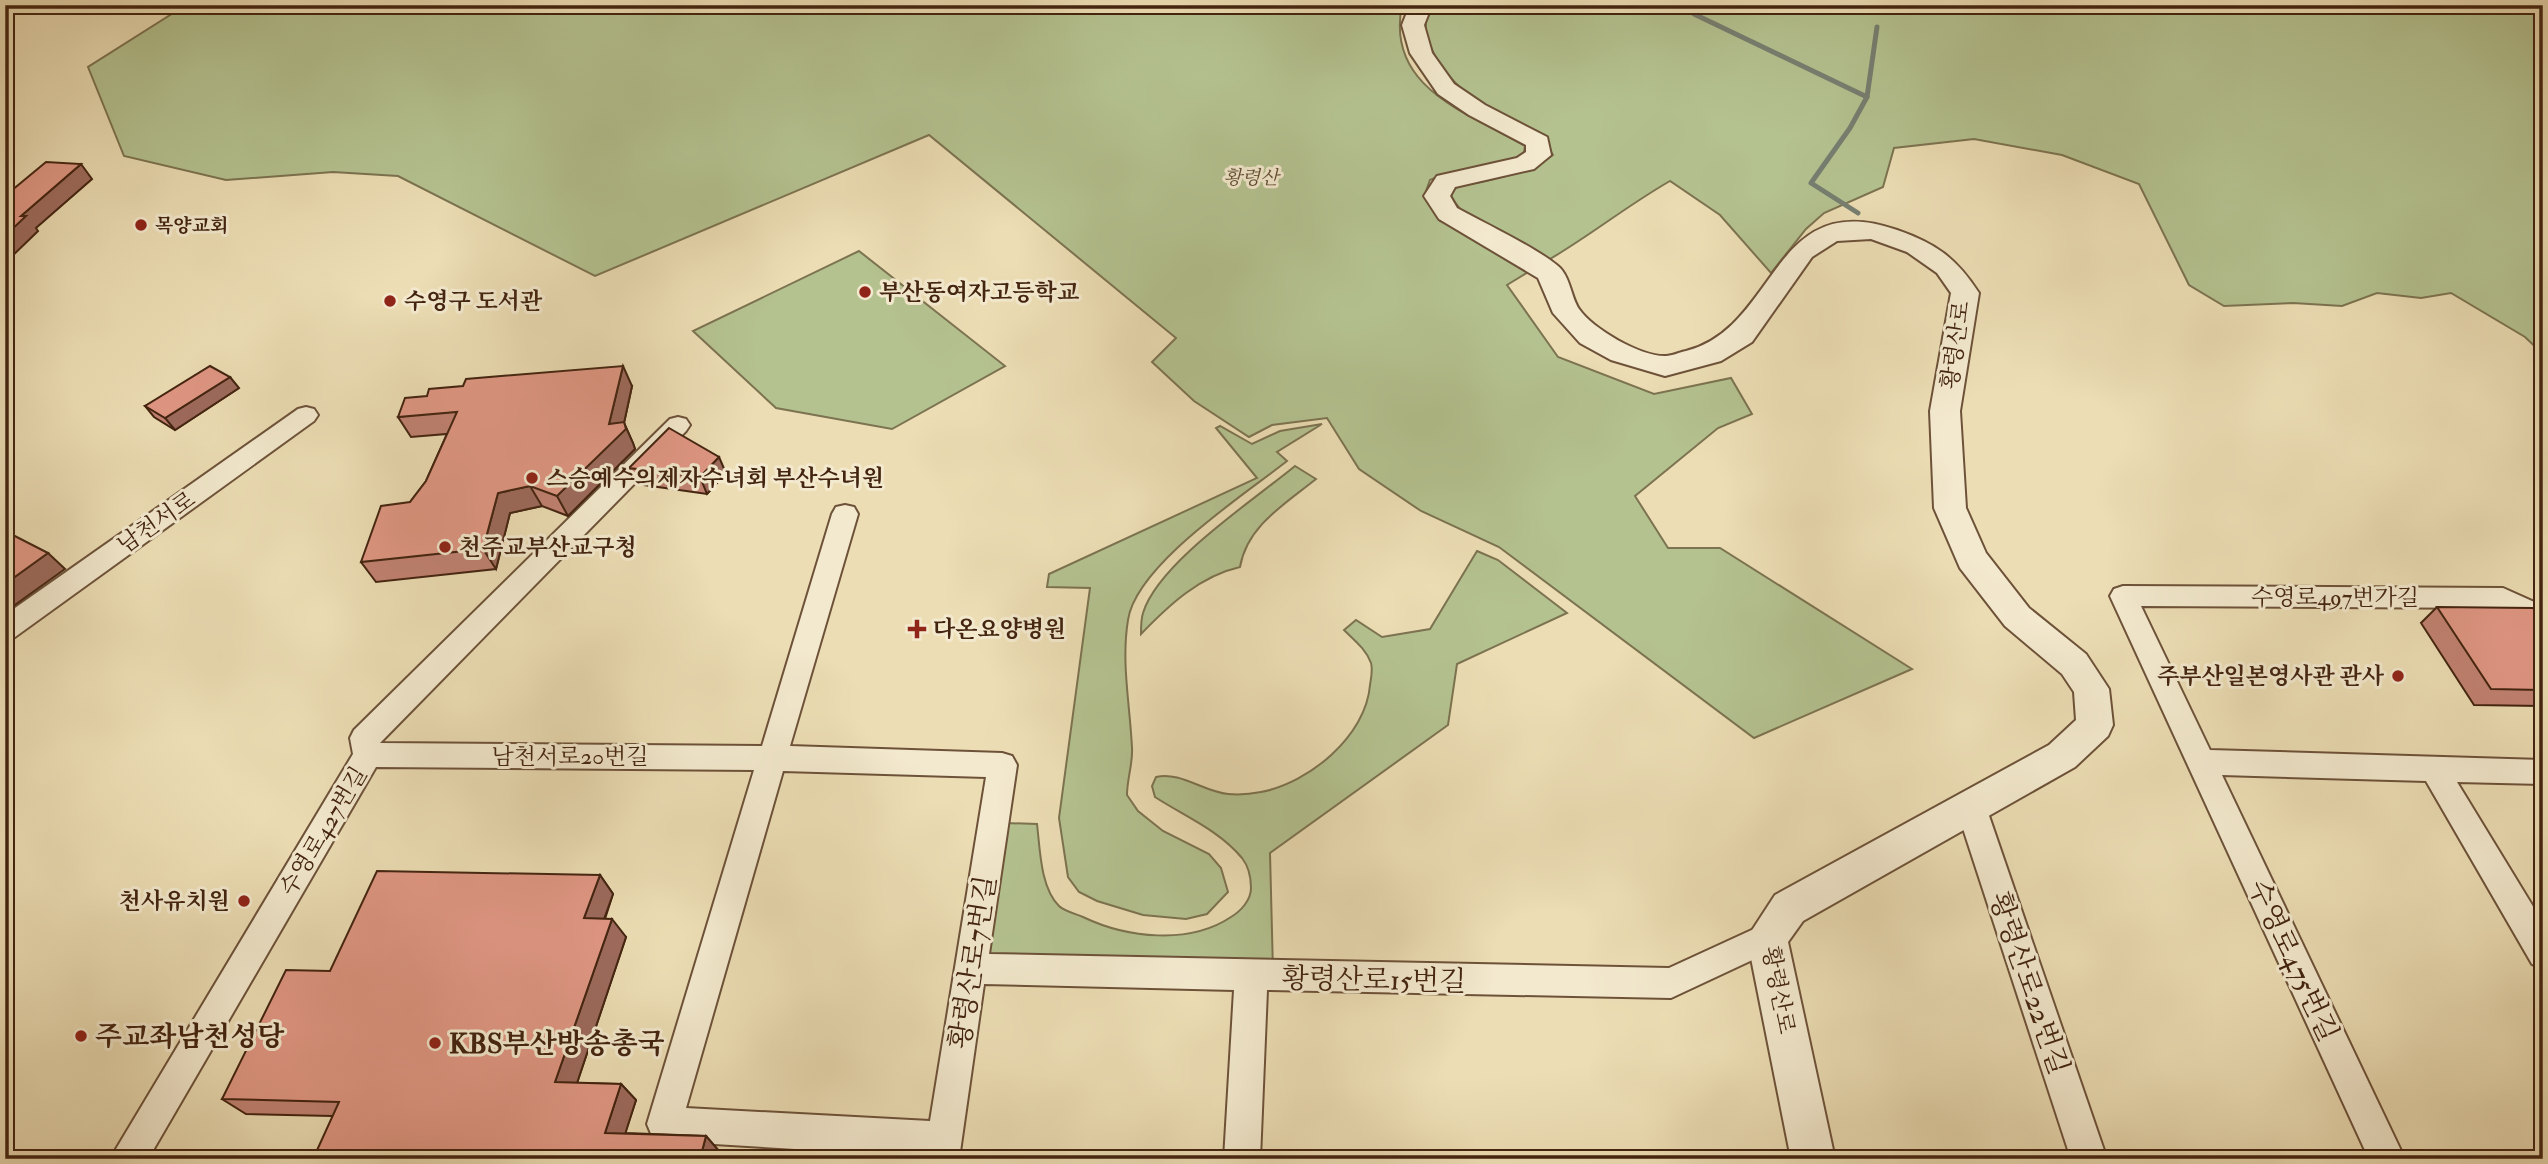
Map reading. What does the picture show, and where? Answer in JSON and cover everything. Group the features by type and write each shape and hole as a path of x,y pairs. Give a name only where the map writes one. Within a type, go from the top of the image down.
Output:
{"street":[{"name":"황령산로","path":"1421,5 1413,25 1421,53 1446,89 1477,110 1538,142 1539,155 1525,164 1446,181 1437,196 1448,214 1550,273 1567,313 1590,336 1621,353 1665,366 1711,354 1742,335 1803,251 1829,234 1851,230 1874,231 1916,246 1947,267 1965,293 1945,411 1950,508 1972,559 2017,617 2074,664 2091,689 2095,725 2062,756 1789,908 1767,938 1813,1159"},
{"name":"남천서로","path":"5,629 306,415"},
{"name":"수영로427번길","path":"128,1159 368,755 364,738 678,425"},
{"path":"845,514 664,1124 943,1149"},
{"name":"수영로497번가길","path":"2123,596 2504,597 2543,618"},
{"name":"수영로475번길","path":"2123,596 2388,1159"},
{"name":"남천서로20번길","path":"368,755 772,758 1002,765"},
{"path":"2201,762 2543,772"},
{"name":"황령산로7번길","path":"943,1149 1002,765"},
{"path":"2434,769 2543,953"},
{"name":"황령산로22번길","path":"1971,807 2089,1159"},
{"name":"황령산로15번길","path":"971,969 1251,977 1671,983 1767,938"},
{"path":"1242,1159 1251,977"}],"green space":[{"name":"황령산","path":"186,5 1402,5 1400,33 1406,57 1418,77 1435,94 1456,108 1525,146 1523,158 1444,174 1430,180 1425,194 1440,221 1472,233 1533,269 1507,285 1558,357 1654,394 1731,378 1752,414 1718,428 1635,496 1668,548 1720,548 1912,669 1754,738 1499,547 1421,511 1359,469 1327,418 1272,425 1249,437 1194,401 1152,362 1176,338 929,135 595,276 398,176 333,172 226,180 124,156 88,67"},
{"path":"1431,5 2543,5 2543,354 2525,337 2451,293 2421,298 2377,293 2342,306 2293,303 2224,306 2189,285 2139,184 2062,155 1974,139 1894,148 1883,187 1824,213 1806,229 1771,273 1720,215 1670,181 1550,259 1508,241 1478,224 1456,204 1450,192 1461,186 1518,172 1553,155 1534,133 1476,100 1460,88 1447,73 1435,56 1427,37 1426,19"},
{"path":"859,251 1005,366 892,429 776,408 693,331"},
{"path":"1322,424 1277,452 1287,461 1170,554 1135,599 1128,620 1126,668 1132,754 1127,795 1138,811 1163,831 1209,854 1221,868 1228,892 1207,914 1186,919 1143,915 1097,901 1079,892 1068,877 1059,818 1090,588 1047,587 1049,574 1257,478 1216,428 1220,426 1252,444 1280,431"},
{"path":"1295,466 1316,479 1280,507 1259,528 1250,539 1240,567 1212,577 1186,593 1141,634 1143,613 1152,594 1167,574 1209,534"},
{"path":"1477,551 1498,560 1567,613 1457,664 1448,725 1270,853 1273,971 997,966 983,949 1005,823 1037,824 1044,878 1053,898 1064,909 1100,924 1138,934 1177,935 1214,926 1238,912 1251,892 1250,876 1244,861 1212,831 1155,797 1152,786 1156,777 1174,777 1219,792 1244,794 1279,787 1316,768 1346,739 1366,704 1372,674 1371,663 1363,649 1344,630 1356,620 1382,637 1430,629"}],"building":[{"path":"46,162 81,164 21,216 26,216 5,236 5,196"},
{"path":"210,366 230,377 165,418 145,406"},
{"path":"623,366 609,424 624,422 626,429 557,496 530,486 498,493 483,549 361,562 381,506 410,502 426,481 457,412 398,417 405,398 427,396 429,389 463,386 466,379"},
{"path":"669,428 719,457 700,477 629,468"},
{"path":"5,531 48,553 5,584"},
{"path":"2437,607 2533,608 2543,622 2543,690 2491,689"},
{"name":"KBS부산방송총국","path":"377,871 600,875 584,918 612,919 555,1082 621,1084 605,1133 706,1136 700,1159 313,1159 339,1102 222,1099 286,970 330,971"}],"waterway":[{"path":"1694,14 1867,97"},
{"path":"1867,97 1877,27"},
{"path":"1858,213 1811,183 1850,128 1867,97"}],"place":[{"name":"목양교회","path":"141,225"},
{"name":"부산동여자고등학교","path":"865,292"},
{"name":"수영구 도서관","path":"390,301"},
{"name":"스승예수의제자수녀회 부산수녀원","path":"532,478"},
{"name":"천주교부산교구청","path":"445,547"},
{"name":"다온요양병원","path":"917,629"},
{"name":"주부산일본영사관 관사","path":"2398,676"},
{"name":"천사유치원","path":"244,901"},
{"name":"주교좌남천성당","path":"81,1036"},
{"name":"KBS부산방송총국","path":"435,1043"}]}
